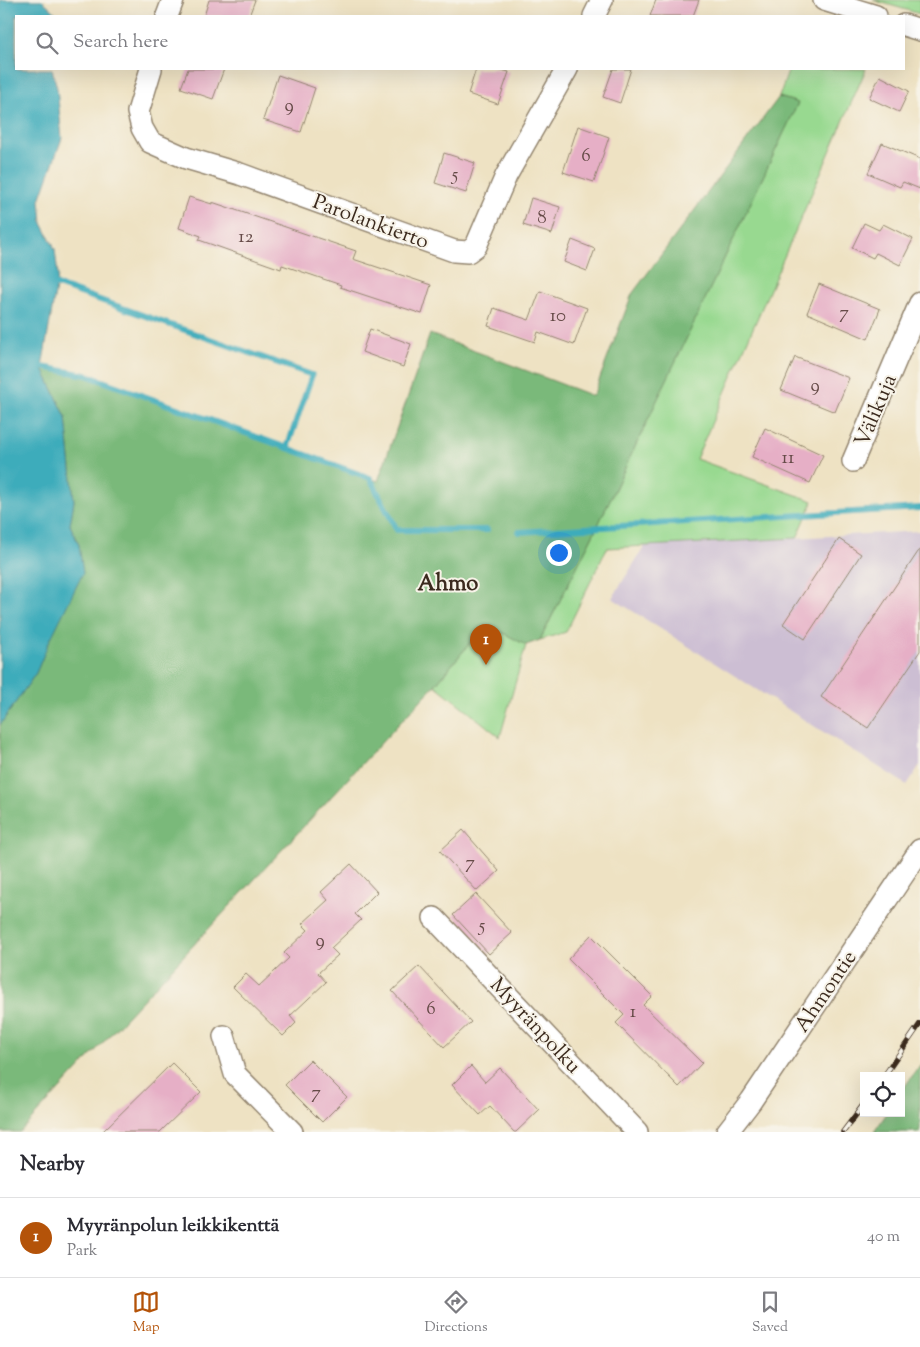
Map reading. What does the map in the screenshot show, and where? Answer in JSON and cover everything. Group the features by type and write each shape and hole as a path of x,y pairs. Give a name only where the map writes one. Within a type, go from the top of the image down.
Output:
{"street":[{"path":"168,15 173,0"},
{"path":"594,15 602,0"},
{"path":"824,0 873,15"},
{"path":"905,25 920,30"},
{"name":"Parolankierto","path":"151,70 138,112 142,128 150,142 186,158 249,177 454,251 468,252 476,246 506,176 566,70"},
{"name":"Välikuja","path":"853,461 920,303"},
{"name":"Ahmontie","path":"727,1132 751,1102 920,850"},
{"name":"Myyränpolku","path":"434,918 637,1132"},
{"path":"224,1036 235,1074 292,1132"}],"shaded area":[{"path":"920,531 920,765 907,785 612,598 645,546"}],"green space":[{"path":"873,0 920,0 920,14"},
{"path":"789,70 866,70 696,459 813,501 797,538 607,548 566,632 540,640 597,527 798,103 779,97"},
{"path":"779,97 798,103 597,527 540,640 526,645 486,624 435,685 20,1132 0,1132 0,725 36,673 49,642 79,545 70,525 74,501 66,417 42,367 86,375 378,481 430,334 593,396 632,294"},
{"path":"486,624 526,645 500,737 435,685"},
{"path":"920,1065 920,1132 874,1132 884,1117 905,1117 905,1086"}],"water":[{"path":"0,0 42,0 55,12 54,15 15,15 15,70 52,70 57,88 62,138 40,200 42,223 55,249 58,276 42,367 66,417 74,501 70,525 79,545 83,573 36,673 0,725"}],"building":[{"path":"209,0 255,0 249,15 204,15"},
{"path":"656,0 699,0 693,15 650,15"},
{"path":"188,70 224,70 213,99 181,88"},
{"path":"476,70 502,70 509,72 498,104 468,94"},
{"path":"613,70 631,70 620,103 603,97"},
{"path":"278,75 315,88 301,132 263,120"},
{"path":"880,76 909,91 899,112 869,98"},
{"path":"578,126 609,137 594,182 563,172"},
{"path":"882,143 920,159 920,189 903,182 900,187 868,173"},
{"path":"444,153 475,163 466,193 435,183"},
{"path":"189,197 212,204 212,202 356,251 353,259 431,285 422,314 340,287 341,285 282,265 281,269 199,240 201,236 179,228"},
{"path":"531,198 560,207 552,234 523,225"},
{"path":"864,223 879,230 883,224 913,239 900,265 876,253 873,258 852,248"},
{"path":"572,240 595,249 587,271 564,262"},
{"path":"819,284 880,309 868,339 807,313"},
{"path":"540,291 587,308 574,345 538,332 535,342 488,326 494,308 529,320"},
{"path":"370,329 411,344 403,367 362,352"},
{"path":"795,357 849,378 835,412 781,390"},
{"path":"765,428 823,455 810,483 752,457"},
{"path":"839,539 861,554 805,639 783,624"},
{"path":"920,549 920,651 868,728 821,697"},
{"path":"463,830 499,871 477,891 440,851"},
{"path":"351,864 377,892 355,914 361,920 331,948 338,955 318,973 326,982 290,1016 296,1023 283,1036 233,987 246,974 259,986 289,958 284,953 308,930 302,924 328,900 321,892"},
{"path":"476,894 512,933 489,954 453,915"},
{"path":"591,935 652,996 643,1005 702,1063 679,1087 616,1023 624,1015 568,959"},
{"path":"419,966 471,1022 444,1047 392,991"},
{"path":"310,1060 347,1097 322,1122 285,1085"},
{"path":"172,1063 201,1092 160,1132 102,1132"},
{"path":"471,1066 485,1082 500,1068 539,1110 516,1132 490,1106 480,1115 452,1085"}],"waterway":[{"path":"49,282 312,375 287,448"},
{"path":"42,367 86,375 370,478 397,530 487,530"},
{"path":"519,532 920,508"}],"railway":[{"path":"887,1072 920,1024"},
{"path":"843,1132 860,1109"}],"place":[{"name":"Myyränpolun leikkikenttä","path":"486,665"}],"district":[{"name":"Ahmo","path":"448,582"}]}
